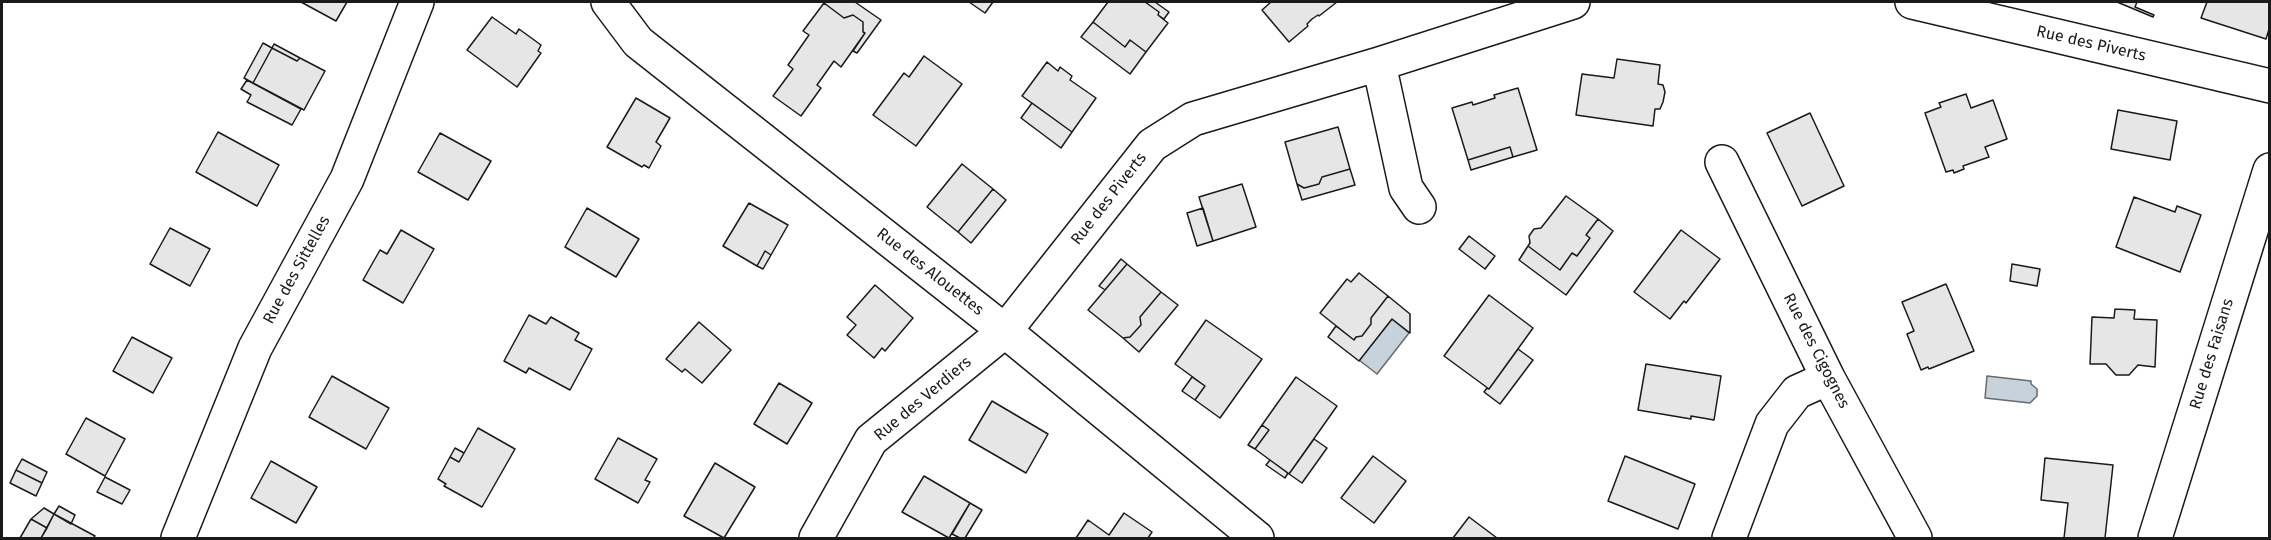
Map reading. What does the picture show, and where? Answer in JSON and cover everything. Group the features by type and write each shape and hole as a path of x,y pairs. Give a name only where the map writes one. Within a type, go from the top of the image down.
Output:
{"street":[{"name":"Rue des Sittelles","path":"178,538 255,348 347,179 417,2"},
{"name":"Rue des Alouettes","path":"608,2 638,42 1005,331 1257,538"},
{"name":"Rue des Piverts","path":"1005,331 1152,145 1193,119 1379,64 1573,2"},
{"name":"Rue des Piverts","path":"1912,2 2270,86"},
{"path":"1379,64 1406,188 1419,207"},
{"name":"Rue des Cigognes","path":"1722,162 1828,378 1915,538"},
{"name":"Rue des Faisans","path":"2155,538 2270,170"},
{"name":"Rue des Verdiers","path":"816,538 871,440 1005,331"},
{"path":"1729,538 1772,424 1797,392 1828,378"}],"shaded area":[{"path":"1392,319 1409,333 1377,374 1359,360"},
{"path":"1987,376 2031,381 2037,389 2037,396 2030,403 1985,398"}],"building":[{"path":"301,2 347,2 336,21"},
{"path":"825,2 855,2 881,20 857,53 853,51 865,33 863,22 853,15 844,18"},
{"path":"969,2 993,2 985,13"},
{"path":"1108,2 1145,2 1159,12 1158,15 1168,23 1146,52 1130,40 1125,47 1093,22"},
{"path":"1145,2 1155,2 1169,12 1164,19 1158,15 1159,12"},
{"path":"1271,2 1337,2 1312,19 1307,24 1308,26 1289,42 1262,10"},
{"path":"2117,2 2137,2 2135,7 2154,15 2153,17"},
{"path":"2207,2 2270,2 2270,26 2266,39 2201,18"},
{"path":"824,3 844,18 853,15 863,22 865,33 841,67 834,61 817,85 821,88 801,116 773,96 793,69 788,65 809,35 803,31"},
{"path":"492,17 516,34 519,29 541,45 538,51 541,53 517,87 467,50"},
{"path":"1093,22 1125,47 1130,40 1146,52 1130,74 1081,37"},
{"path":"263,43 272,48 253,83 244,78"},
{"path":"274,44 300,58 297,61 272,48"},
{"path":"272,48 297,61 300,58 325,71 304,110 253,83"},
{"path":"924,56 962,84 916,146 873,115 904,73 909,77"},
{"path":"1617,59 1660,65 1658,84 1663,85 1665,92 1660,109 1655,109 1653,126 1576,115 1582,74 1614,78"},
{"path":"1047,62 1058,71 1060,67 1072,76 1070,80 1096,98 1072,132 1022,96"},
{"path":"247,80 301,109 292,125 247,102 251,95 241,89"},
{"path":"1518,88 1537,150 1513,157 1510,147 1468,160 1452,108 1472,102 1473,105 1495,98 1494,95"},
{"path":"1966,94 1971,108 1993,100 2007,139 1985,147 1989,157 1963,166 1964,169 1954,173 1953,170 1946,172 1925,113 1941,107 1939,103"},
{"path":"636,98 670,118 656,142 661,146 649,168 644,165 642,167 607,147"},
{"path":"1032,103 1072,132 1061,148 1021,118"},
{"path":"2118,110 2177,121 2170,160 2111,149"},
{"path":"1810,113 1844,186 1802,206 1767,133"},
{"path":"1338,127 1350,169 1322,177 1319,184 1304,188 1297,184 1285,142"},
{"path":"218,132 279,165 257,206 196,172"},
{"path":"440,133 491,161 468,200 418,172"},
{"path":"1510,147 1513,157 1471,170 1468,160"},
{"path":"962,164 993,189 958,232 927,207"},
{"path":"1350,169 1355,185 1302,200 1297,184 1304,188 1319,184 1322,177"},
{"path":"1242,184 1256,227 1213,241 1199,197"},
{"path":"993,189 1006,200 971,243 958,232"},
{"path":"1566,196 1598,219 1586,235 1590,238 1577,256 1572,253 1560,270 1528,246 1529,236 1534,229 1541,228"},
{"path":"2134,197 2175,212 2177,206 2201,215 2180,272 2116,247"},
{"path":"749,203 788,225 771,255 765,251 757,266 723,246"},
{"path":"587,208 639,239 616,277 565,247"},
{"path":"1203,208 1213,241 1197,246 1187,213"},
{"path":"1598,219 1613,231 1566,295 1519,260 1528,246 1560,270 1572,253 1577,256 1590,238 1586,235"},
{"path":"170,228 210,249 190,286 150,264"},
{"path":"401,230 434,249 403,303 363,280 380,250 387,254"},
{"path":"1681,230 1720,259 1686,303 1684,301 1670,319 1634,292"},
{"path":"1469,236 1495,256 1485,269 1459,249"},
{"path":"765,251 771,255 763,269 757,266"},
{"path":"1121,259 1127,264 1105,290 1099,286"},
{"path":"1127,264 1161,292 1140,317 1141,325 1130,337 1123,338 1088,310"},
{"path":"2012,264 2040,269 2037,286 2010,281"},
{"path":"1359,273 1388,296 1371,318 1371,324 1362,336 1354,340 1320,313 1347,279 1351,282"},
{"path":"1946,284 1974,351 1921,370 1907,334 1914,331 1902,302"},
{"path":"875,285 913,318 885,351 882,348 874,358 847,335 856,325 847,317"},
{"path":"1161,292 1178,305 1139,352 1123,338 1130,337 1141,325 1140,317"},
{"path":"1489,295 1533,328 1489,389 1444,356"},
{"path":"1388,296 1410,314 1410,333 1392,319 1359,361 1328,337 1336,326 1354,340 1362,336 1371,324 1371,318"},
{"path":"2115,309 2135,310 2134,319 2157,320 2155,367 2138,365 2129,375 2116,375 2106,364 2090,364 2092,317 2114,318"},
{"path":"529,315 546,324 551,317 579,333 575,340 592,349 570,390 529,368 526,373 504,361"},
{"path":"1206,320 1262,359 1220,418 1195,400 1205,386 1175,364"},
{"path":"699,322 731,350 702,383 685,369 682,372 666,359"},
{"path":"132,337 172,358 153,393 113,371"},
{"path":"1518,349 1533,360 1500,404 1484,392 1487,388 1489,389"},
{"path":"1646,364 1721,376 1714,420 1691,416 1691,419 1638,410"},
{"path":"332,376 389,408 366,449 309,417"},
{"path":"1192,377 1205,386 1195,400 1182,391"},
{"path":"1296,377 1337,406 1289,474 1255,449 1269,430 1262,425"},
{"path":"779,383 812,403 787,444 754,424"},
{"path":"992,401 1048,434 1026,473 969,440"},
{"path":"86,418 125,439 105,476 66,454"},
{"path":"1262,425 1269,430 1255,449 1248,445"},
{"path":"478,428 515,449 482,507 444,486 446,484 438,479 450,457 459,462"},
{"path":"618,438 657,459 645,480 650,482 638,503 595,479"},
{"path":"1314,439 1327,448 1302,483 1289,474"},
{"path":"455,448 464,453 459,462 450,457"},
{"path":"1373,456 1406,481 1374,523 1341,498"},
{"path":"1625,456 1695,484 1678,529 1608,501"},
{"path":"2045,458 2113,465 2105,538 2064,538 2068,503 2041,500"},
{"path":"22,459 47,472 42,483 16,470"},
{"path":"1270,460 1288,473 1285,478 1266,465"},
{"path":"271,461 317,487 296,523 251,498"},
{"path":"715,463 755,487 724,538 684,516"},
{"path":"16,470 42,483 36,496 10,483"},
{"path":"924,476 970,503 949,538 902,512"},
{"path":"105,477 130,490 122,504 97,492"},
{"path":"970,503 982,510 965,538 960,538 952,534"},
{"path":"59,506 75,515 71,524 54,514"},
{"path":"44,508 54,514 47,528 31,519"},
{"path":"1124,513 1152,532 1148,538 1076,538 1088,520 1109,535"},
{"path":"54,514 95,536 93,538 41,538"},
{"path":"1469,517 1497,538 1453,538"},
{"path":"31,519 47,528 41,538 20,538"}]}
